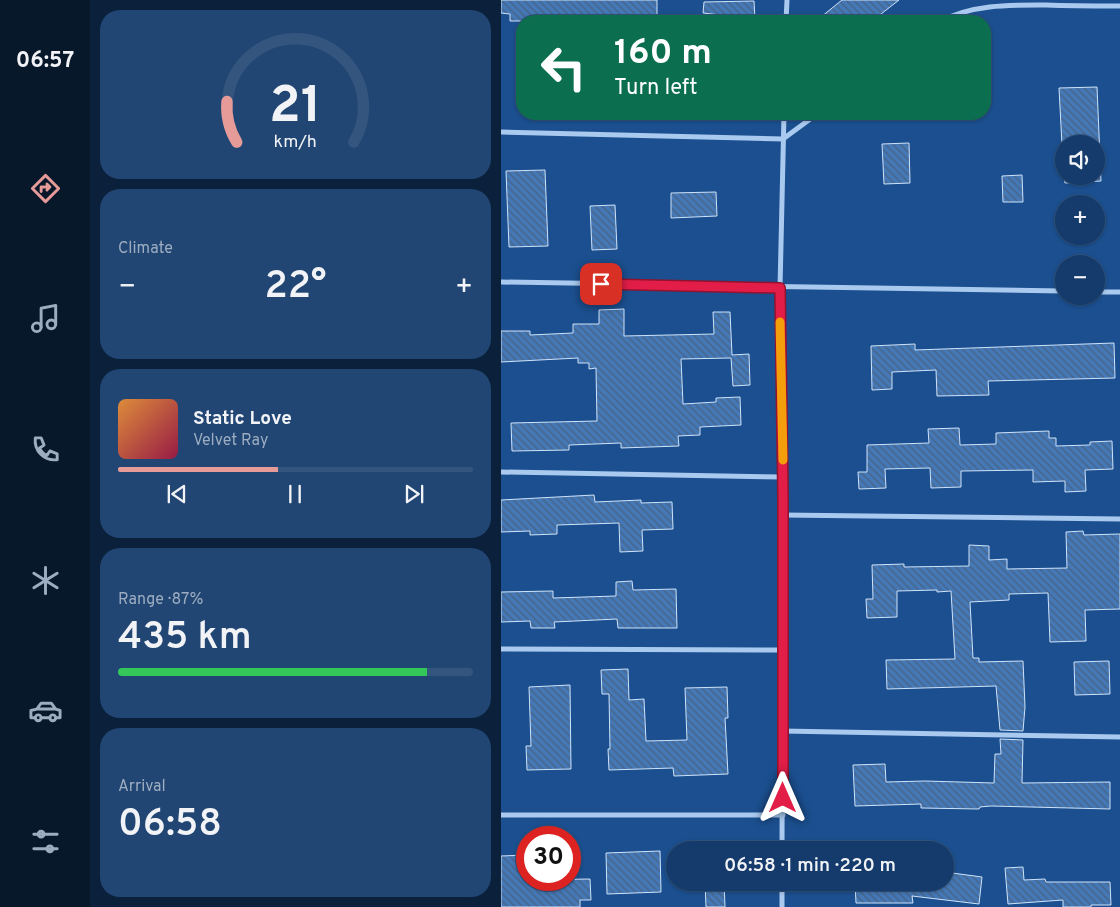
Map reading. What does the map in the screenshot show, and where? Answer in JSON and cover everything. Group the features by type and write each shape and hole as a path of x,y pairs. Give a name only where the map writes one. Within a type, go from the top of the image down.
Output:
{"street":[{"path":"786,15 787,0"},
{"path":"954,15 980,8 998,6 1120,6"},
{"path":"782,841 783,477 780,288 784,120"},
{"path":"501,132 783,139 809,120"},
{"path":"501,282 780,288 1055,291"},
{"path":"1105,292 1120,292"},
{"path":"501,472 783,477"},
{"path":"783,515 1120,519"},
{"path":"501,648 783,650"},
{"path":"783,731 1120,737"},
{"path":"501,815 783,815"},
{"path":"782,891 782,907"}],"building":[{"path":"501,0 657,0 657,15 516,15 516,21 510,21 510,14 501,13"},
{"path":"842,0 899,0 880,15 823,15"},
{"path":"754,1 755,15 703,13 704,2"},
{"path":"1097,87 1099,135 1061,135 1059,88"},
{"path":"909,143 910,183 884,184 882,144"},
{"path":"545,170 548,246 509,247 506,171"},
{"path":"1022,175 1023,202 1003,202 1002,176"},
{"path":"716,192 717,216 671,218 671,193"},
{"path":"615,205 617,249 592,250 590,206"},
{"path":"624,309 624,336 714,334 713,312 730,312 732,355 749,354 750,385 733,386 731,358 681,359 683,404 716,402 716,398 740,397 741,425 700,427 700,435 678,436 679,446 621,448 621,443 569,445 569,450 512,451 511,423 597,421 596,368 589,369 589,363 578,363 578,358 501,362 501,331 530,331 530,335 573,333 573,324 599,324 599,310"},
{"path":"1114,343 1115,378 988,381 989,395 937,396 936,370 892,372 892,389 872,390 871,346 915,344 915,350"},
{"path":"959,428 960,445 996,444 996,433 1049,431 1049,438 1056,438 1056,446 1090,445 1090,442 1112,441 1113,469 1085,470 1086,491 1065,492 1065,481 1033,482 1033,470 961,471 961,487 931,488 930,468 885,469 886,488 859,489 858,472 867,472 867,445 929,443 928,429"},
{"path":"594,495 595,502 641,500 641,503 672,502 673,529 642,530 643,551 620,552 619,523 557,525 557,534 530,535 530,531 501,532 501,500"},
{"path":"1083,531 1084,535 1120,534 1120,609 1085,610 1086,641 1050,642 1048,593 1009,594 1009,600 970,602 973,658 979,658 979,662 1023,661 1025,707 1023,731 1000,730 996,686 887,689 886,660 955,659 951,591 897,591 897,617 867,618 866,599 873,599 872,565 904,564 904,567 969,566 969,545 989,546 989,560 1007,559 1007,569 1067,568 1066,532"},
{"path":"632,581 633,590 676,589 677,628 618,628 617,619 554,622 555,628 531,628 530,621 501,622 501,592 553,591 553,598 616,596 616,582"},
{"path":"1109,661 1110,694 1075,695 1074,662"},
{"path":"628,669 629,700 644,699 646,741 687,740 685,688 727,687 728,718 725,718 728,774 674,776 673,768 609,770 609,694 602,694 601,670"},
{"path":"570,685 571,769 527,770 526,746 531,746 529,687"},
{"path":"1000,739 1023,740 1022,783 1110,782 1110,809 991,806 980,807 979,809 921,808 921,804 855,806 853,765 885,764 886,782 994,783 995,754 1001,754"},
{"path":"660,851 661,892 607,894 606,853"},
{"path":"516,855 516,891 581,891 581,879 590,879 591,900 580,900 580,907 501,907 501,856"},
{"path":"1023,867 1024,880 1110,882 1111,905 1063,907 1063,900 1008,904 1005,868"},
{"path":"954,873 982,877 979,904 912,896 913,903 856,903 855,891 954,891"},
{"path":"705,891 724,891 725,907 706,907"}],"slow traffic":[{"path":"780,322 783,460"}],"route":[{"path":"601,284 780,288 783,496 783,798"}]}
